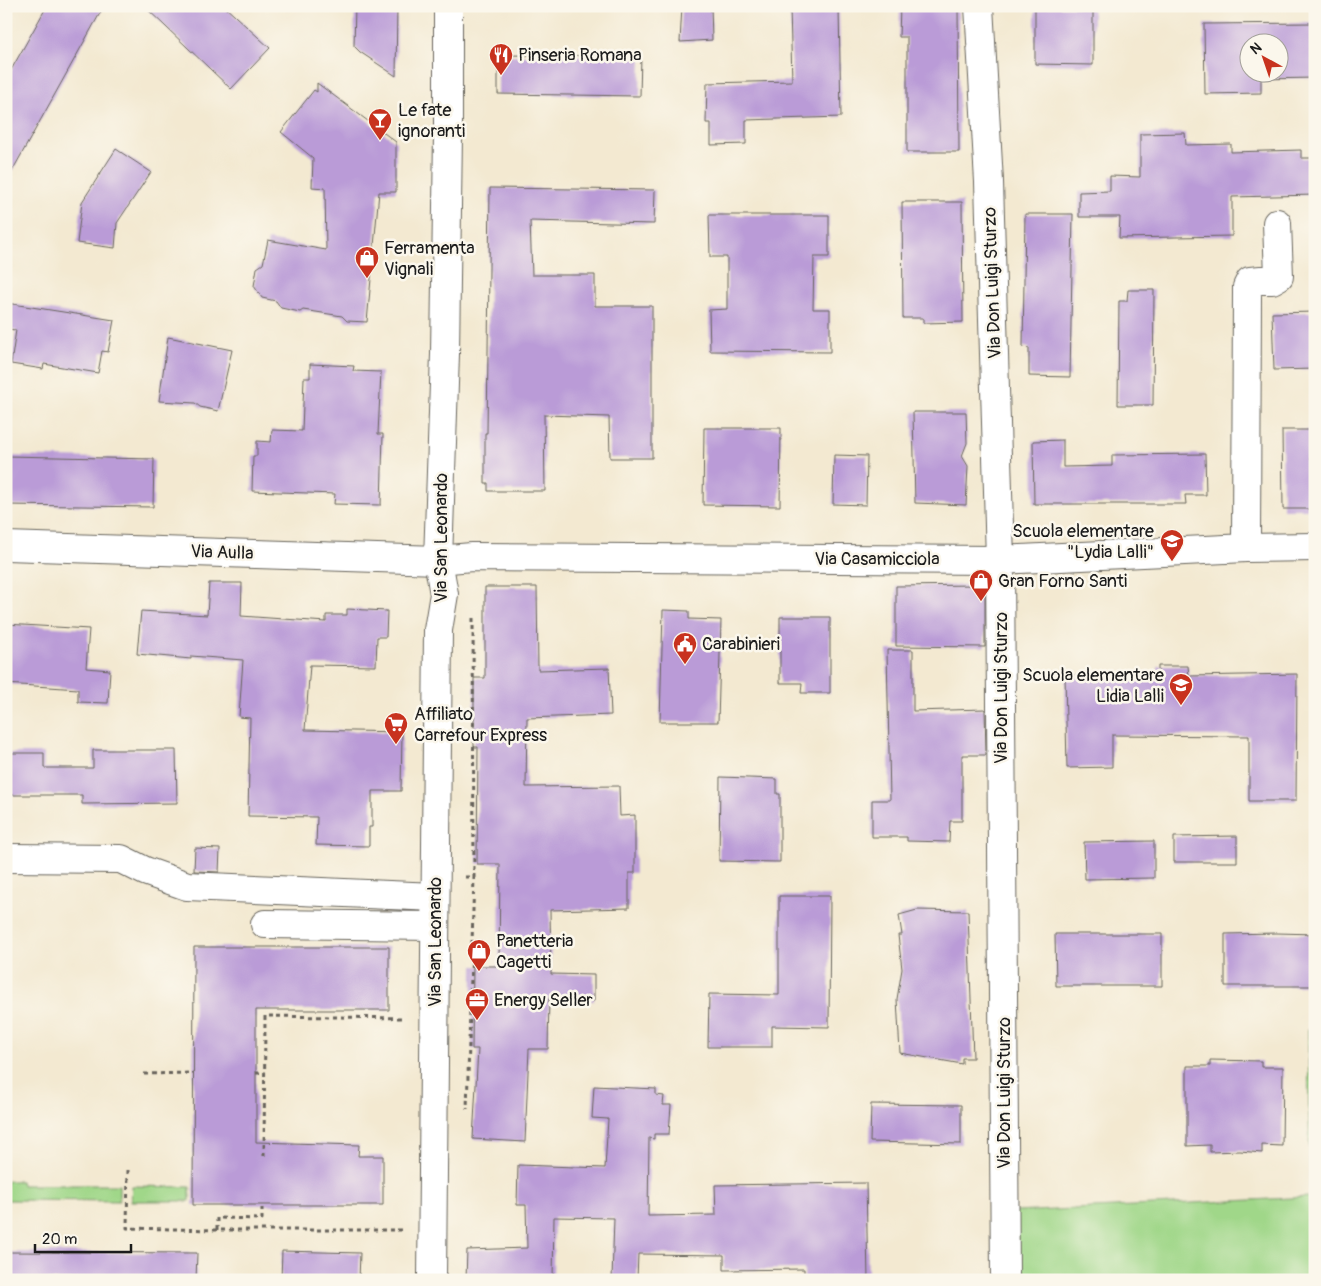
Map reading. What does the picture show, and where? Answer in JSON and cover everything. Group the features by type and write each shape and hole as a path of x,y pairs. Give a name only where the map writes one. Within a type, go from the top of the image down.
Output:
{"street":[{"name":"Via San Leonardo","path":"432,1280 438,630 444,594 438,560 445,354 448,6"},
{"name":"Via Don Luigi Sturzo","path":"979,6 989,182 1000,560 1005,1280"},
{"path":"1246,548 1247,287 1250,281 1272,280 1279,276 1277,223"},
{"name":"Via Aulla","path":"6,546 438,560"},
{"name":"Via Casamicciola","path":"438,560 482,558 1000,560 1246,548 1315,547"},
{"path":"6,858 122,859 145,871 187,886 435,897"},
{"path":"265,924 435,926"}],"path":[{"path":"264,1156 265,1016 407,1018"},
{"path":"144,1074 193,1073"},
{"path":"256,1073 266,1073"},
{"path":"128,1170 127,1228 403,1230"},
{"path":"217,1230 217,1218 262,1219 262,1205"}],"green space":[{"path":"1315,1028 1315,1280 1018,1280 1015,1212 1310,1197 1308,1029"},
{"path":"6,1181 21,1181 22,1185 119,1185 119,1201 6,1200"},
{"path":"132,1186 190,1187 190,1201 131,1201"}],"building":[{"path":"47,6 104,6 6,182 6,79"},
{"path":"144,6 224,6 270,48 231,89"},
{"path":"355,6 397,6 396,76 354,46"},
{"path":"682,6 711,6 712,40 680,42"},
{"path":"900,6 958,6 959,152 907,152 907,37 899,37"},
{"path":"1035,7 1093,7 1093,65 1035,64"},
{"path":"790,8 839,8 841,117 746,120 746,144 711,145 711,123 706,123 707,83 792,81"},
{"path":"1315,23 1315,78 1288,78 1288,32 1238,32 1238,82 1261,82 1261,93 1205,94 1204,24"},
{"path":"498,55 641,56 640,96 498,94"},
{"path":"317,83 396,142 396,192 379,192 367,322 347,321 342,316 281,308 276,301 262,298 254,286 257,268 263,264 268,240 326,250 325,188 312,187 313,158 281,132 314,90 317,92"},
{"path":"1185,133 1186,145 1231,144 1231,152 1301,150 1301,158 1315,158 1315,195 1232,197 1232,236 1119,238 1120,217 1079,217 1079,192 1110,191 1110,176 1140,177 1140,134"},
{"path":"116,149 151,172 117,223 115,248 77,243 82,202"},
{"path":"490,188 655,190 654,224 530,221 532,275 595,275 595,306 652,306 652,458 610,458 609,417 544,415 545,491 488,491 488,483 485,483 485,433 487,433"},
{"path":"902,202 962,202 963,322 923,323 923,318 903,318"},
{"path":"1025,214 1073,214 1070,377 1029,376 1029,348 1023,347"},
{"path":"709,215 829,215 829,257 814,257 813,309 830,309 830,352 710,351 709,310 727,309 727,257 710,257"},
{"path":"1128,290 1154,290 1153,405 1118,405 1119,301 1127,301"},
{"path":"6,303 114,320 108,352 102,351 98,373 44,364 43,369 11,364 16,330 6,329"},
{"path":"1315,312 1315,369 1274,370 1272,313"},
{"path":"168,337 232,350 218,411 200,407 195,403 159,401"},
{"path":"310,364 354,366 353,371 381,372 378,434 383,434 381,505 334,504 335,494 252,491 253,456 257,456 257,441 271,442 272,430 302,431 304,378 310,378"},
{"path":"913,412 966,412 967,443 962,456 968,466 966,505 915,503"},
{"path":"704,428 781,428 780,506 703,505"},
{"path":"1282,430 1311,430 1311,459 1315,459 1315,509 1283,509"},
{"path":"1063,440 1063,467 1112,466 1112,455 1205,454 1206,495 1185,495 1186,504 1034,504 1033,441"},
{"path":"834,455 867,456 866,505 833,504"},
{"path":"6,456 154,459 153,507 6,505"},
{"path":"209,583 242,583 241,616 326,622 326,615 347,615 347,609 387,611 386,637 377,637 376,666 310,665 305,730 402,732 401,791 372,791 372,827 369,827 369,846 316,845 317,817 248,816 250,718 239,717 243,660 191,656 191,659 137,654 141,611 207,615"},
{"path":"976,585 985,594 985,647 896,646 896,586"},
{"path":"485,587 537,587 538,670 609,668 611,715 527,718 526,787 619,786 620,816 635,815 635,873 629,873 629,908 550,910 551,974 594,975 594,1001 549,997 548,1049 529,1049 525,1142 473,1139 478,1049 472,1049 473,966 499,966 500,864 477,864 478,747 474,747 474,678 485,678"},
{"path":"663,610 689,611 689,619 721,620 718,722 660,722"},
{"path":"780,617 830,617 830,693 801,693 802,683 780,683"},
{"path":"6,624 89,629 86,668 110,670 108,703 78,702 78,689 6,684"},
{"path":"887,650 913,650 913,711 985,709 986,755 962,755 962,821 950,821 949,842 907,841 907,837 872,837 872,800 890,800"},
{"name":"Scuola elementare Lidia Lalli","path":"1158,666 1188,666 1189,676 1297,674 1296,801 1249,801 1249,736 1112,735 1112,767 1067,768 1065,675 1158,676"},
{"path":"93,750 176,750 177,803 82,804 82,795 6,795 6,753 44,753 44,768 93,768"},
{"path":"720,777 777,779 777,794 780,794 780,862 719,861"},
{"path":"1237,836 1237,862 1174,862 1174,837"},
{"path":"1154,841 1154,878 1085,879 1084,842"},
{"path":"195,848 220,849 219,872 194,871"},
{"path":"779,896 830,896 829,1027 772,1026 772,1047 708,1047 709,994 779,995"},
{"path":"917,910 968,911 973,1058 962,1058 962,1064 900,1053 897,999 902,969 898,935 902,935 899,915"},
{"path":"1055,934 1162,934 1162,986 1056,986"},
{"path":"1225,934 1315,934 1315,986 1225,986"},
{"path":"194,947 389,947 389,1010 256,1010 256,1142 359,1145 358,1156 383,1156 383,1205 193,1205"},
{"path":"1210,1060 1261,1061 1261,1067 1283,1067 1282,1146 1262,1145 1262,1153 1240,1151 1210,1152 1210,1145 1187,1146 1187,1066 1210,1066"},
{"path":"594,1086 656,1089 656,1095 664,1096 663,1105 671,1105 669,1134 654,1134 654,1139 649,1138 648,1216 716,1215 715,1185 866,1183 868,1280 804,1280 804,1269 724,1270 724,1255 638,1254 637,1280 612,1280 614,1218 554,1217 553,1280 466,1280 467,1250 527,1248 526,1205 517,1205 518,1165 605,1168 608,1119 592,1118"},
{"path":"871,1104 961,1105 961,1144 870,1142"},
{"path":"282,1251 360,1253 359,1280 281,1280"},
{"path":"6,1252 197,1253 196,1280 6,1280"}],"place":[{"name":"Pinseria Romana","path":"501,76"},
{"name":"Le fate ignoranti","path":"380,141"},
{"name":"Ferramenta Vignali","path":"367,279"},
{"name":"Scuola elementare \"Lydia Lalli\"","path":"1172,562"},
{"name":"Gran Forno Santi","path":"981,602"},
{"name":"Carabinieri","path":"685,665"},
{"name":"Scuola elementare Lidia Lalli","path":"1181,706"},
{"name":"Affiliato Carrefour Express","path":"396,745"},
{"name":"Panetteria Cagetti","path":"479,972"},
{"name":"Energy Seller","path":"477,1021"}]}
